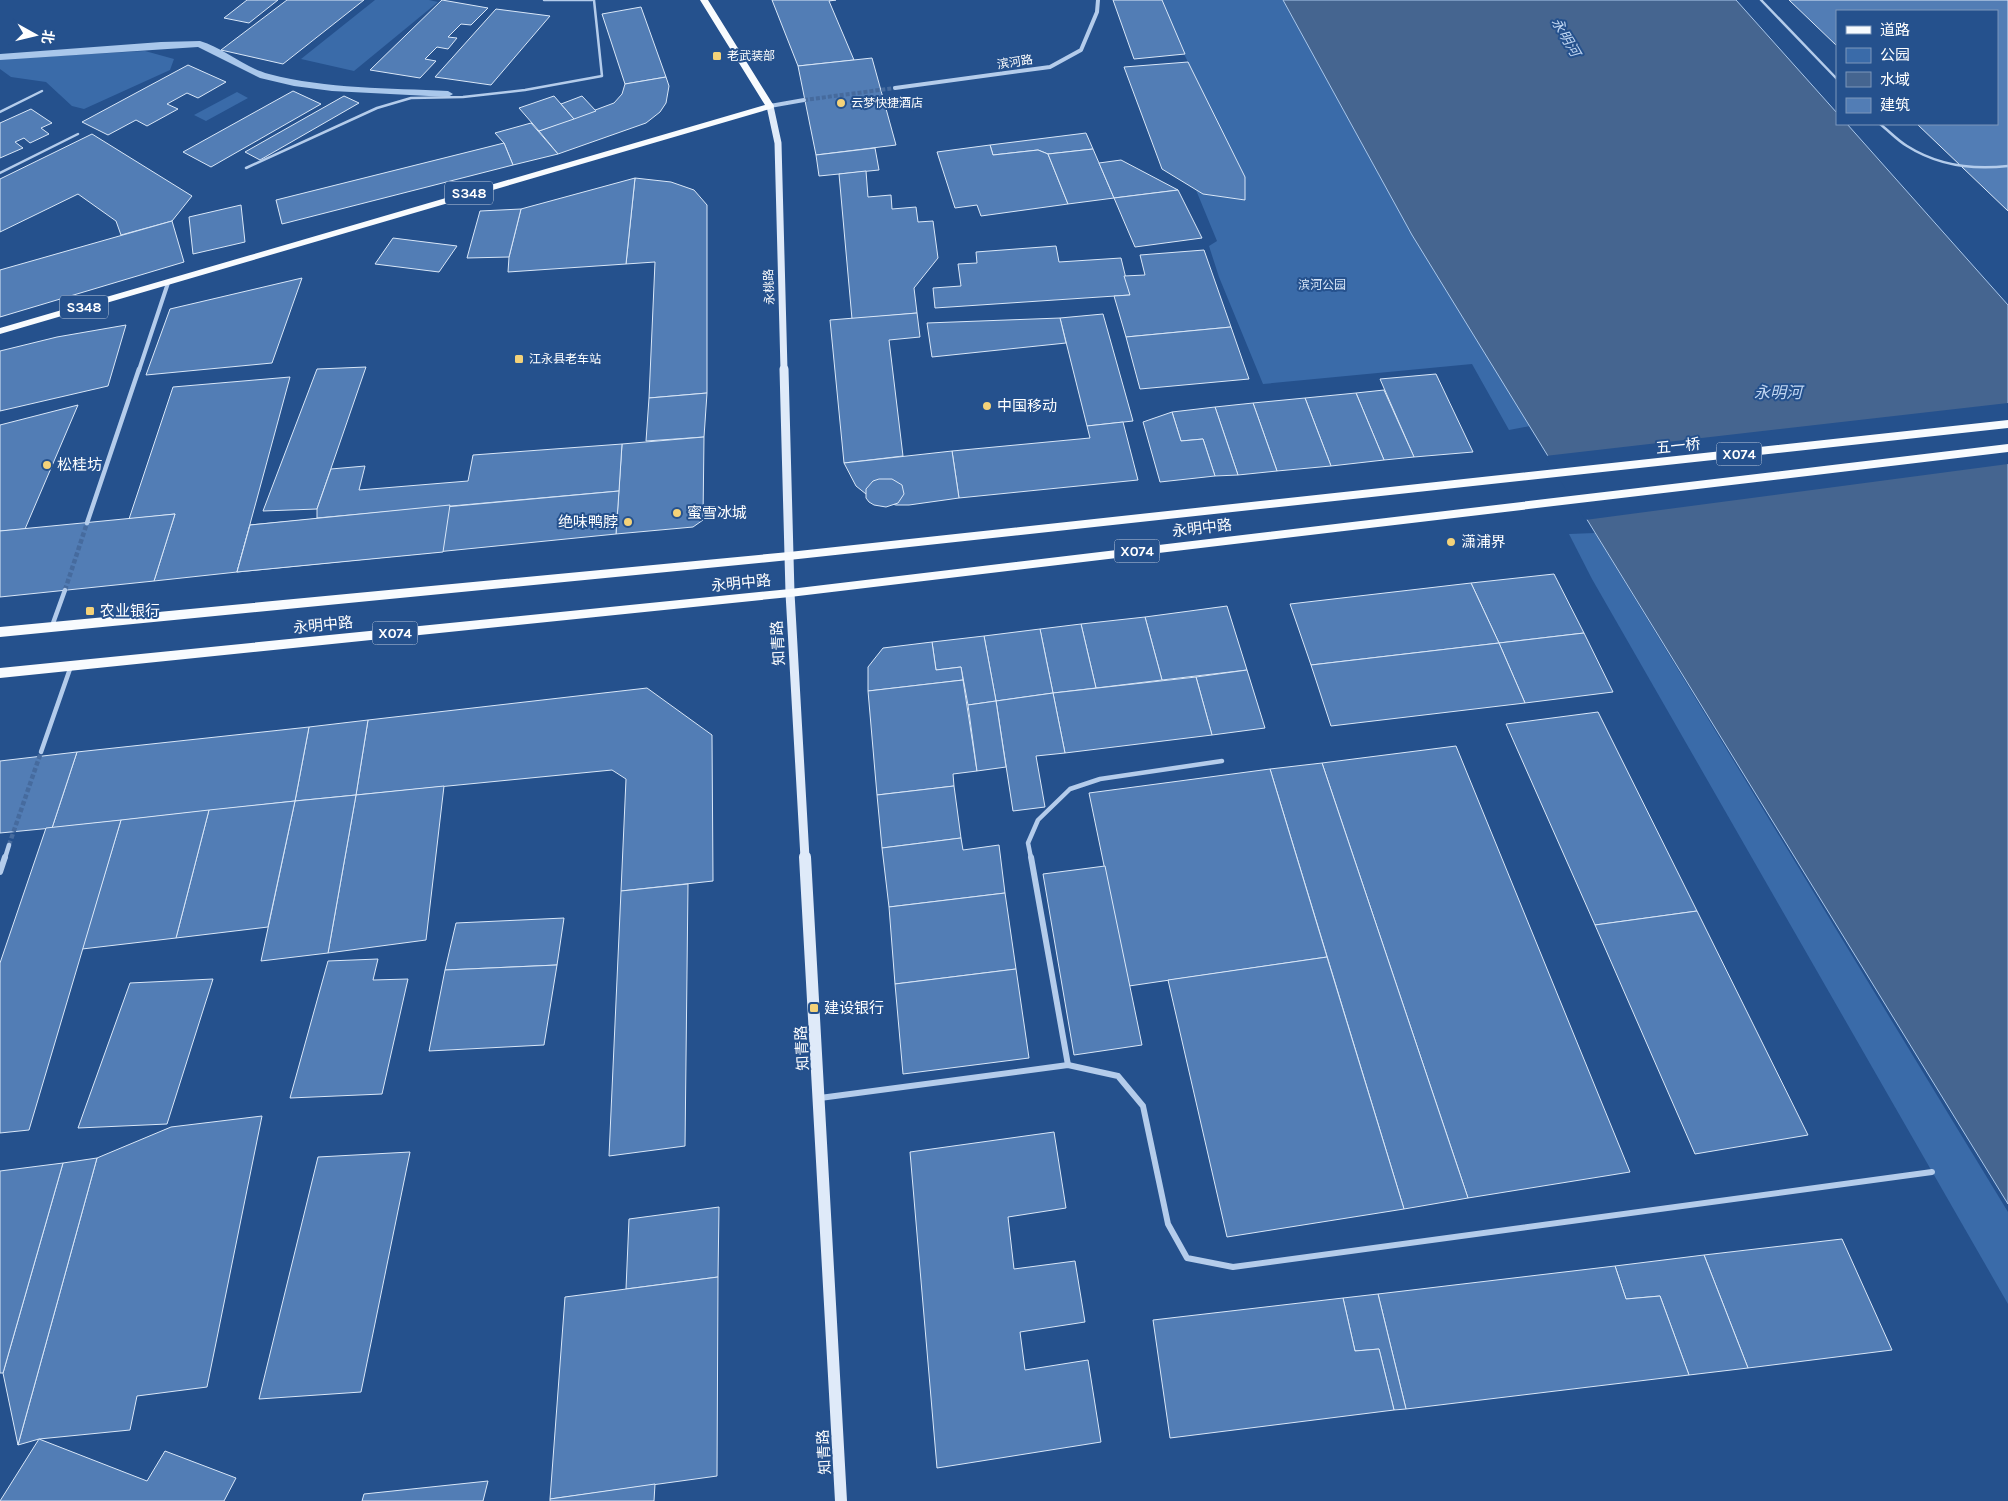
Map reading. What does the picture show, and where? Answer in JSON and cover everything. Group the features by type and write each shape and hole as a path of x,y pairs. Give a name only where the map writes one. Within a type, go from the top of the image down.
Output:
{"main road":[{"name":"永桃路","path":"704,0 770,106 778,142 790,593"},
{"name":"S348","path":"0,331 770,106"},
{"name":"五一桥","path":"1470,484 2008,424"},
{"name":"永明中路","path":"0,674 790,593 2008,448"},
{"name":"永明中路","path":"0,632 789,556 1470,484"},
{"name":"知青路","path":"790,593 820,1098 841,1501"}],"street":[{"name":"滨河路","path":"895,88 1050,67 1081,50 1097,12 1098,0"},
{"path":"770,106 804,100"},
{"path":"87,523 168,283"},
{"path":"52,627 65,590"},
{"path":"41,752 71,666"},
{"path":"1068,1065 1028,843 1038,820 1070,789 1100,779 1222,761"},
{"path":"0,872 9,845"},
{"path":"820,1098 1068,1065 1118,1076 1144,1106 1168,1224 1187,1258 1233,1267 1932,1172"}],"lane":[{"path":"246,168 377,108 411,98 464,97 525,90 602,76 593,0 544,0"},
{"path":"1761,0 1836,78"},
{"path":"0,112 42,91"},
{"path":"1881,125 1907,146 1936,160 1988,169 2008,166"},
{"path":"0,172 78,134"}],"green space":[{"path":"375,0 429,0 438,2 354,71 301,59"},
{"name":"滨河公园","path":"1161,0 1284,0 1379,175 1530,426 1509,430 1472,364 1263,384 1219,277 1209,246 1217,241 1196,190 1203,194 1245,200 1245,177 1180,46"},
{"path":"145,51 174,59 170,70 84,109 72,106 46,82 11,77 0,69 0,59"},
{"path":"237,92 248,98 206,121 194,115"},
{"path":"1595,533 2008,1212 2008,1304 1592,579 1569,534"}],"water":[{"name":"永明河","path":"1283,0 1736,0 1836,112 1836,125 1848,125 2008,305 2008,1204 1412,235"}],"pier":[{"path":"2008,403 2008,464 1585,520 1545,456"}],"building":[{"path":"247,0 278,0 249,23 224,18"},
{"path":"287,0 364,0 283,64 221,50"},
{"path":"442,0 488,8 471,25 461,24 448,37 457,38 448,49 437,47 425,59 436,61 420,78 370,70"},
{"path":"772,0 836,0 829,1 854,60 798,66"},
{"path":"1113,0 1162,0 1185,54 1134,59"},
{"path":"1789,0 2008,0 2008,211 1918,125 1998,125 1998,10 1836,10 1836,45"},
{"path":"641,7 666,77 625,84 602,14"},
{"path":"496,9 550,16 491,85 435,77"},
{"path":"872,58 896,145 816,155 798,66"},
{"path":"1188,62 1245,177 1245,200 1203,194 1162,169 1124,67"},
{"path":"188,65 226,82 198,98 187,93 167,104 178,109 147,126 136,120 108,135 82,122"},
{"path":"666,77 669,86 666,103 660,112 646,123 558,154 539,131 614,103 622,94 625,84"},
{"path":"293,91 321,104 211,167 183,152"},
{"path":"344,96 359,103 260,160 245,152"},
{"path":"554,96 574,119 539,131 519,108"},
{"path":"582,96 596,111 574,119 561,104"},
{"path":"31,109 52,123 41,128 49,134 30,143 24,138 15,142 23,148 0,158 0,123"},
{"path":"531,123 558,154 513,165 504,143 495,133"},
{"path":"1086,133 1093,149 1048,154 1038,150 993,155 990,145"},
{"path":"92,134 192,196 172,221 121,235 116,221 78,194 0,232 0,179"},
{"path":"504,143 513,165 282,224 276,200"},
{"path":"990,145 993,155 1038,150 1048,154 1068,204 981,216 977,205 955,208 937,152"},
{"path":"875,148 879,170 819,176 816,155"},
{"path":"1093,149 1114,198 1068,204 1048,154"},
{"path":"1121,160 1178,190 1114,198 1099,163"},
{"path":"866,171 868,197 891,195 892,209 916,207 918,222 933,221 938,258 914,288 917,313 852,319 839,174"},
{"path":"635,178 671,182 694,190 707,205 707,393 649,398 655,262 626,264"},
{"path":"635,178 626,264 508,272 509,257 521,209"},
{"path":"1178,190 1202,238 1135,247 1114,198"},
{"path":"241,205 245,242 193,254 189,217"},
{"path":"521,209 509,257 467,258 480,211"},
{"path":"172,221 184,262 0,317 0,270"},
{"path":"393,238 457,246 439,272 375,264"},
{"path":"1056,246 1059,262 1121,258 1130,295 935,308 933,288 961,286 958,264 977,263 976,252"},
{"path":"1204,250 1231,327 1126,337 1114,296 1130,295 1124,276 1145,275 1140,255"},
{"path":"302,278 272,363 146,375 170,309"},
{"path":"917,313 920,337 889,340 903,456 844,463 830,320"},
{"path":"1103,314 1133,421 1087,426 1060,318"},
{"path":"1060,318 1066,343 932,357 927,323"},
{"path":"126,325 108,386 0,411 0,351 57,337"},
{"path":"1231,327 1249,379 1140,389 1126,337"},
{"path":"366,367 317,509 263,511 317,369"},
{"path":"1436,374 1473,452 1414,457 1380,379"},
{"path":"290,377 237,572 154,581 175,514 129,519 173,387"},
{"path":"1384,390 1414,457 1384,460 1356,393"},
{"path":"707,393 704,437 646,441 649,398"},
{"path":"1356,393 1384,460 1331,466 1305,398"},
{"path":"1305,398 1331,466 1277,471 1253,403"},
{"path":"1253,403 1277,471 1238,475 1215,407"},
{"path":"78,405 25,529 0,531 0,425"},
{"path":"1215,407 1238,475 1215,476 1203,439 1181,441 1172,412"},
{"path":"1172,412 1181,441 1203,439 1215,476 1160,482 1143,422"},
{"path":"1123,422 1138,480 959,498 952,451 1090,438 1087,426"},
{"path":"704,437 703,520 693,527 616,534 622,444"},
{"path":"622,444 619,491 317,518 317,509 331,469 365,466 359,490 468,481 473,455"},
{"path":"952,451 959,498 909,505 896,505 877,500 866,494 856,486 844,463"},
{"path":"892,479 902,485 904,494 898,503 886,507 869,502 866,498 866,489 873,481"},
{"path":"619,491 616,534 237,572 250,525"},
{"path":"450,505 443,552 237,572 250,525"},
{"path":"175,514 154,581 0,597 0,531"},
{"path":"1554,574 1584,633 1499,643 1471,583"},
{"path":"1471,583 1499,643 1311,665 1290,604"},
{"path":"1227,606 1247,670 1162,680 1145,617"},
{"path":"1145,617 1162,680 1096,688 1081,624"},
{"path":"1081,624 1096,688 1053,693 1040,629"},
{"path":"1040,629 1053,693 996,701 984,636"},
{"path":"1584,633 1613,692 1525,703 1499,643"},
{"path":"984,636 996,701 968,705 961,667 936,670 932,642"},
{"path":"932,642 936,670 961,667 963,680 868,691 868,667 883,648"},
{"path":"1499,643 1525,703 1331,726 1311,665"},
{"path":"1247,670 1265,728 1212,735 1196,677"},
{"path":"1196,677 1212,735 1065,753 1053,693"},
{"path":"963,680 977,771 953,774 954,786 877,795 868,691"},
{"path":"647,688 712,735 713,881 621,891 626,779 612,770 356,795 368,720"},
{"path":"1053,693 1065,753 1036,756 1045,807 1013,811 996,701"},
{"path":"996,701 1006,767 977,771 968,705"},
{"path":"1598,712 1697,911 1595,925 1506,724"},
{"path":"368,720 356,795 295,801 309,727"},
{"path":"309,727 295,801 52,828 77,752"},
{"path":"1456,746 1630,1172 1468,1198 1322,763"},
{"path":"77,752 52,828 0,833 0,761"},
{"path":"1322,763 1468,1198 1404,1209 1270,769"},
{"path":"1270,769 1327,957 1129,986 1089,793"},
{"path":"444,786 426,940 328,953 356,795"},
{"path":"954,786 961,838 882,848 877,795"},
{"path":"356,795 328,953 261,961 295,801"},
{"path":"295,801 268,927 176,938 209,810"},
{"path":"209,810 176,938 82,949 121,820"},
{"path":"121,820 29,1130 0,1133 0,963 46,828"},
{"path":"961,838 963,850 999,845 1005,893 889,907 882,848"},
{"path":"1105,866 1142,1045 1074,1055 1043,874"},
{"path":"688,884 685,1146 609,1156 621,891"},
{"path":"1005,893 1016,969 895,984 889,907"},
{"path":"1697,911 1808,1135 1695,1154 1595,925"},
{"path":"564,918 557,965 445,970 456,923"},
{"path":"1327,957 1404,1209 1227,1237 1168,980"},
{"path":"378,959 373,980 408,979 382,1094 290,1098 328,961"},
{"path":"557,965 544,1045 429,1051 445,970"},
{"path":"1016,969 1029,1058 903,1074 895,984"},
{"path":"213,979 167,1124 78,1128 130,983"},
{"path":"262,1116 207,1387 137,1396 130,1430 39,1439 18,1445 97,1158 171,1127"},
{"path":"1054,1132 1066,1208 1008,1217 1014,1269 1075,1261 1085,1322 1020,1332 1025,1370 1088,1360 1101,1442 937,1468 910,1152"},
{"path":"410,1152 361,1392 259,1399 318,1157"},
{"path":"97,1158 18,1445 3,1373 63,1163"},
{"path":"63,1163 3,1373 0,1373 0,1171"},
{"path":"719,1207 718,1277 626,1289 629,1219"},
{"path":"1842,1239 1892,1350 1748,1368 1704,1255"},
{"path":"1704,1255 1748,1368 1689,1375 1660,1296 1626,1299 1615,1266"},
{"path":"1615,1266 1626,1299 1660,1296 1689,1375 1406,1409 1378,1294"},
{"path":"718,1277 717,1476 550,1499 565,1297"},
{"path":"1378,1294 1406,1409 1394,1410 1379,1349 1355,1351 1343,1298"},
{"path":"1343,1298 1355,1351 1379,1349 1394,1410 1170,1438 1153,1320"},
{"path":"39,1439 147,1481 165,1451 236,1478 224,1501 0,1501"},
{"path":"488,1481 483,1501 362,1501 364,1494"},
{"path":"655,1484 654,1501 550,1501 550,1499"}],"waterway":[{"path":"0,57 161,45 200,44 263,76 294,83 332,88 448,94"}],"tunnel":[{"path":"804,100 895,88"},
{"path":"65,590 87,523"},
{"path":"9,845 41,752"}],"place":[{"name":"老武装部","path":"717,56"},
{"name":"云梦快捷酒店","path":"841,103"},
{"name":"江永县老车站","path":"519,359"},
{"name":"中国移动","path":"987,406"},
{"name":"松桂坊","path":"47,465"},
{"name":"蜜雪冰城","path":"677,513"},
{"name":"绝味鸭脖","path":"628,522"},
{"name":"潇浦界","path":"1451,542"},
{"name":"农业银行","path":"90,611"},
{"name":"建设银行","path":"814,1008"}]}
